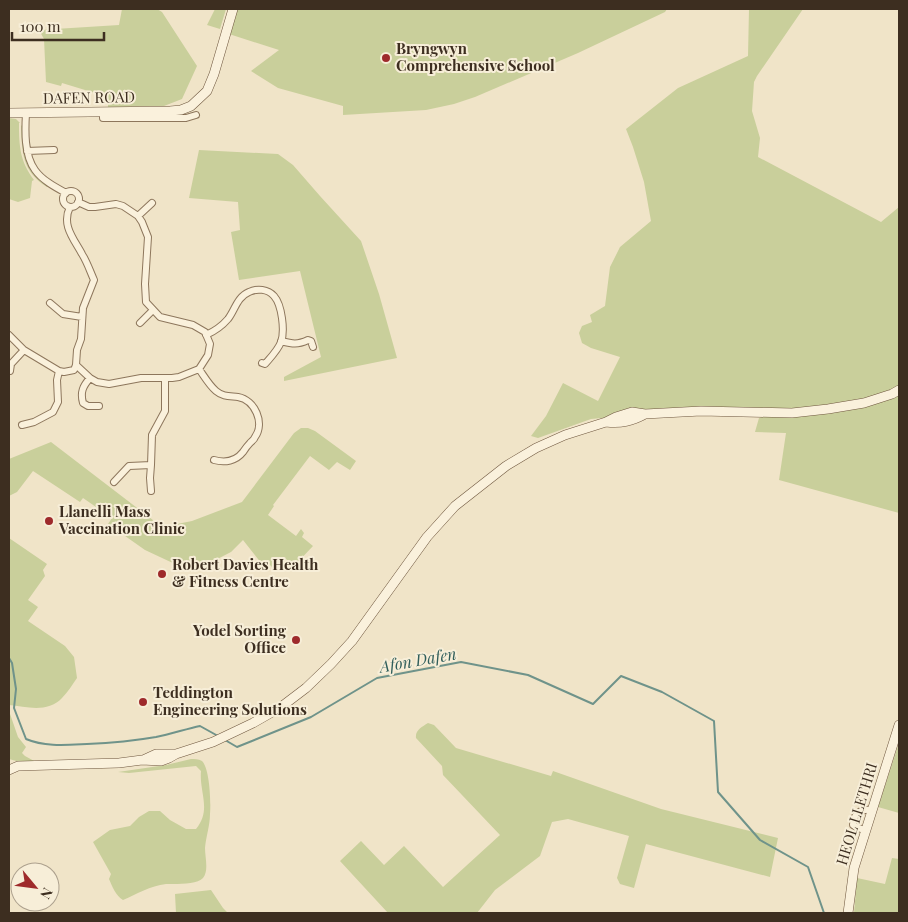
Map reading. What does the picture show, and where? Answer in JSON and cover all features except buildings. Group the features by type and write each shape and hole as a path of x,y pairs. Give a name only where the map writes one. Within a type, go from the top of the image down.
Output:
{"main road":[{"name":"DAFEN ROAD","path":"9,113 170,111 181,110 191,106 207,91 214,74 233,9"},
{"path":"9,770 18,766 119,764 142,760 161,761 213,742 281,707 306,688 352,641 427,537 455,506 506,466 536,448 565,435 606,422 627,422 645,414 701,411 792,413 864,403 899,390"},
{"name":"HEOL LLETHRI","path":"848,913 854,868 899,725"},
{"path":"9,762 18,766"}],"street":[{"path":"103,112 103,118 186,118 196,115"},
{"path":"26,113 27,151 30,162 35,171 66,194"},
{"path":"27,151 54,150"},
{"path":"70,191 79,198 75,206 70,207 64,202 63,198 70,191"},
{"path":"76,365 90,378 97,382 109,384 141,378 165,379 179,377 199,369 208,355 210,344 205,332 193,325 160,317 146,302 145,284 148,237 138,216 123,206 116,204 89,207 78,202"},
{"path":"138,216 152,203"},
{"path":"9,335 24,350 58,372 74,370 81,339 83,308 94,280 84,256 68,230 67,216 70,207"},
{"path":"206,336 219,328 229,318 239,299 248,292 258,289 265,291 274,296 280,310 283,327 281,341 277,349 265,364 262,362"},
{"path":"50,303 63,314 82,317"},
{"path":"140,323 153,310"},
{"path":"281,341 299,344 308,340 311,341 313,346"},
{"path":"10,371 11,364 24,350"},
{"path":"199,369 216,391 230,397 239,397 246,400 253,405 258,414 259,422 255,438 237,458 228,461 214,460"},
{"path":"22,425 34,422 53,412 58,402 58,372"},
{"path":"90,378 82,388 83,403 88,406 99,406"},
{"path":"151,490 152,435 165,412 165,379"},
{"path":"114,482 129,466 151,465"},
{"path":"865,830 853,825 853,819 861,811 871,810"}],"green space":[{"path":"122,9 157,9 162,12 197,66 182,99 164,106 108,107 108,97 62,83 61,86 46,82 44,39 39,30 119,25"},
{"path":"215,9 226,9 220,29 207,25"},
{"name":"Bryngwyn Comprehensive School","path":"237,9 667,9 665,12 578,53 475,97 454,104 426,110 343,115 343,106 278,88 251,71 279,50 229,34"},
{"path":"749,9 803,9 754,82 752,111 760,138 758,157 881,222 899,207 899,513 779,480 786,433 755,432 759,418 764,416 645,414 591,419 538,438 531,436 546,416 563,383 598,401 620,357 591,348 582,343 579,333 582,326 592,322 590,315 605,306 610,267 620,247 651,221 644,182 626,129 678,88 748,56"},
{"path":"9,118 16,119 20,123 19,139 21,153 34,180 32,181 30,198 18,202 9,199"},
{"path":"21,125 23,127 23,145 26,161 34,174 47,187 39,181 28,168 23,153"},
{"path":"199,150 278,154 293,165 361,241 379,294 397,358 284,381 284,377 321,357 300,271 239,280 231,232 240,230 238,202 189,198"},
{"path":"301,428 315,431 356,461 350,470 337,462 329,470 310,456 273,505 268,515 296,536 301,529 304,533 302,537 313,546 294,566 286,559 275,570 266,561 262,564 243,540 231,552 192,572 145,550 108,524 112,518 83,498 80,502 33,471 17,492 9,496 9,459 51,442 162,527 192,521 242,502 294,433"},
{"path":"9,538 47,564 43,570 45,576 28,600 38,607 28,621 65,646 74,657 77,678 62,698 50,706 30,708 9,705"},
{"path":"9,711 18,737 26,747 22,753 36,762 20,762 9,759"},
{"path":"428,723 434,725 456,748 551,776 553,771 661,809 778,838 770,877 646,844 634,888 620,884 617,878 629,836 568,819 552,822 540,856 495,890 477,913 388,913 340,861 361,841 384,865 404,846 443,887 500,835 443,775 442,766 416,738 421,727"},
{"path":"899,743 899,813 878,807"},
{"path":"198,759 205,765 209,786 210,818 205,848 205,875 196,882 154,886 123,900 113,888 109,879 111,874 93,842 110,830 130,826 149,811 160,811 170,820 186,829 196,829 203,815 204,801 201,771 196,766 129,773 118,772 166,765"},
{"path":"892,858 899,859 899,913 854,913 857,878 885,884"},
{"path":"211,890 228,913 176,913 175,894"}],"waterway":[{"name":"Afon Dafen","path":"9,658 12,663 16,689 14,708 26,739 33,742 71,745 130,741 156,737 200,726 218,736"},
{"name":"Afon Dafen","path":"225,740 237,747 311,717 377,678 461,662 528,675 593,704 621,676 662,692 714,721 718,792 760,840 808,867 824,913"}],"place":[{"name":"Bryngwyn Comprehensive School","path":"386,58"},
{"name":"Llanelli Mass Vaccination Clinic","path":"49,521"},
{"name":"Robert Davies Health & Fitness Centre","path":"162,574"},
{"name":"Yodel Sorting Office","path":"296,640"},
{"name":"Teddington Engineering Solutions","path":"143,702"}]}
